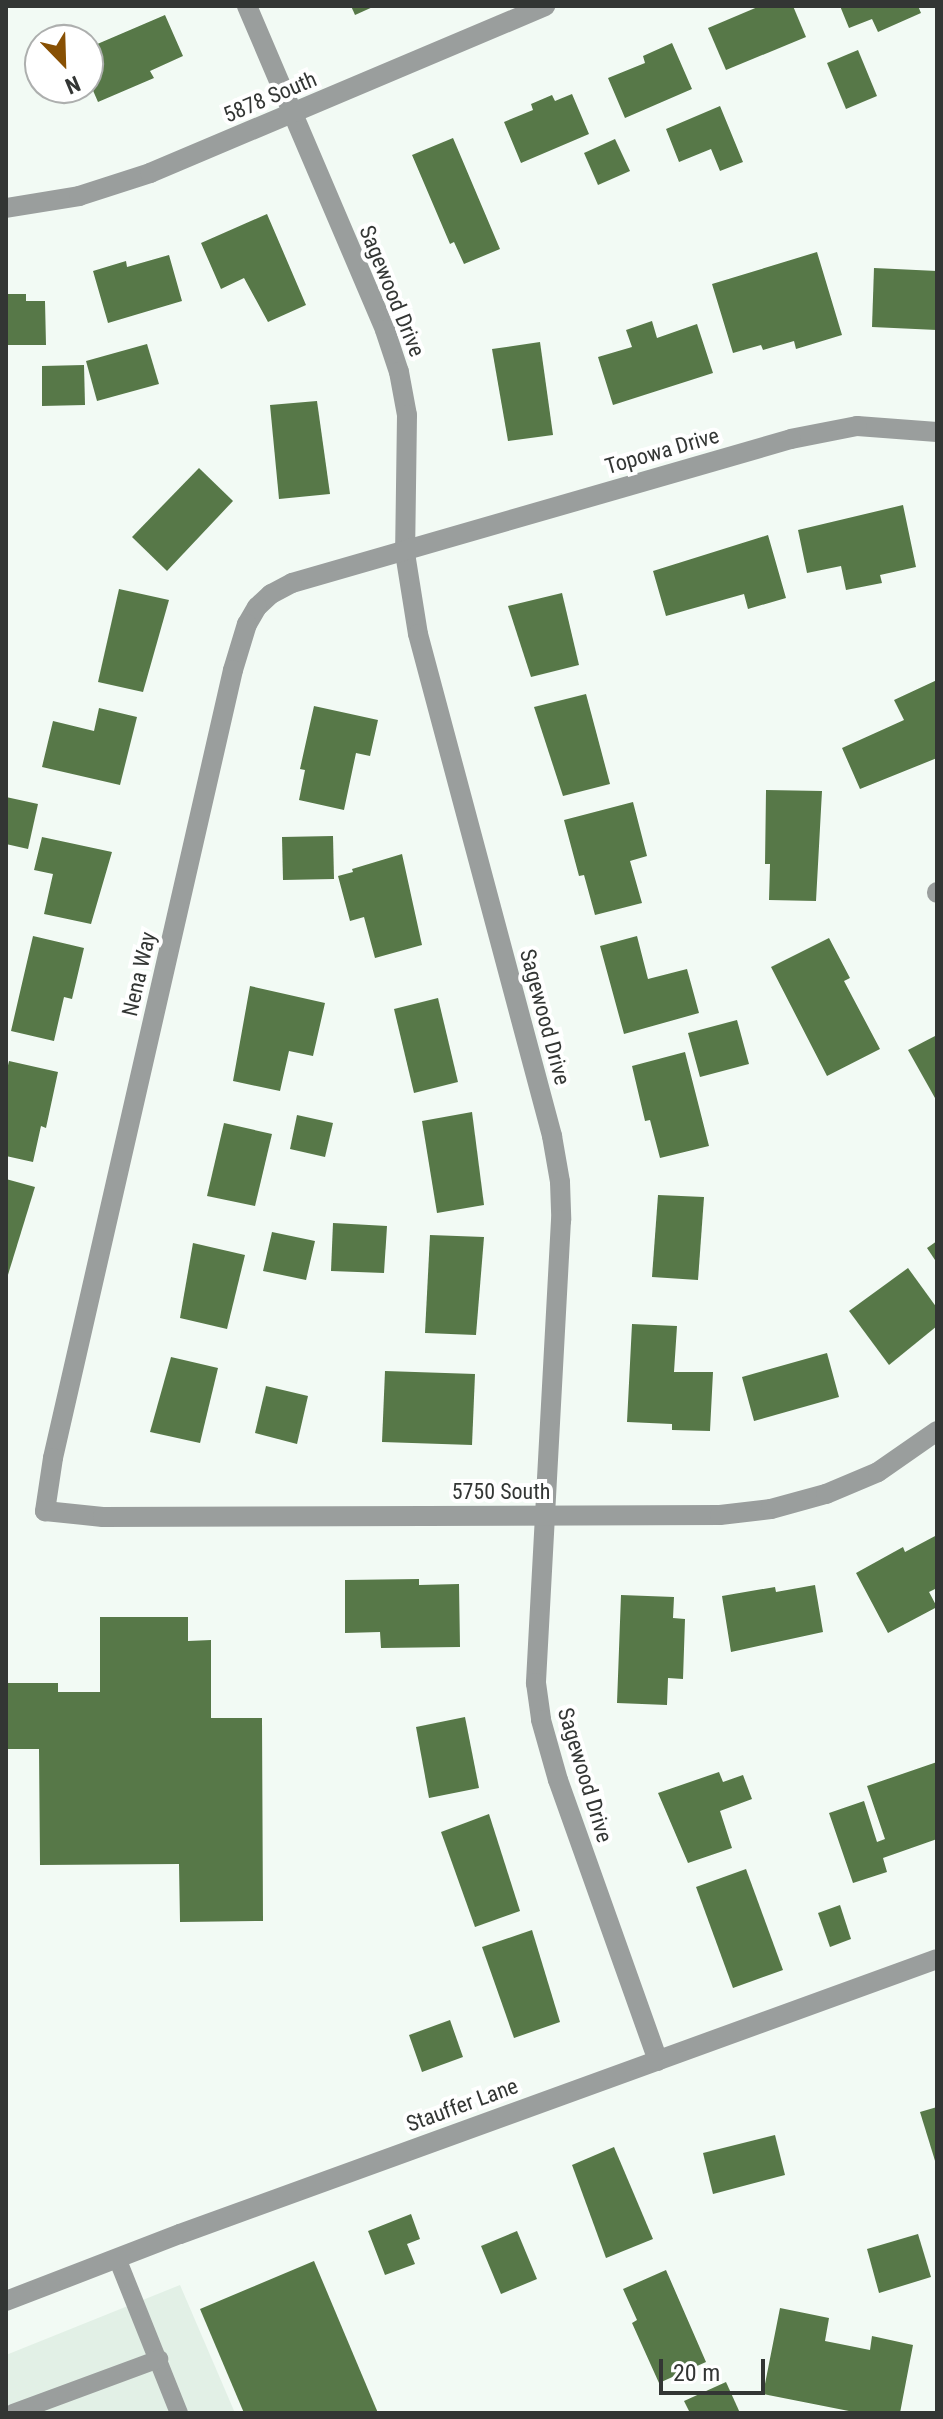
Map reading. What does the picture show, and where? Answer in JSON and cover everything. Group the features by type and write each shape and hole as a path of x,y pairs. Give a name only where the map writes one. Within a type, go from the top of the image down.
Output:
{"street":[{"name":"Sagewood Drive","path":"247,6 385,330 399,372 407,415 405,553 418,634 552,1136 560,1182 536,1683 541,1720 558,1780 658,2061"},
{"name":"5878 South","path":"6,208 79,196 150,173 545,6"},
{"name":"Topowa Drive","path":"405,553 791,439 857,426 937,432"},
{"name":"Nena Way","path":"45,1511 56,1442 233,670 247,624 257,607 271,594 292,583 405,553"},
{"name":"5750 South","path":"45,1511 103,1517 720,1515 771,1509 826,1494 878,1472 937,1431"},
{"name":"Stauffer Lane","path":"6,2301 937,1959"}],"lane":[{"path":"117,2258 179,2413"},
{"path":"13,2413 159,2359"}],"shaded area":[{"path":"180,2285 235,2413 6,2413 6,2355"}],"building":[{"path":"351,6 375,6 355,15"},
{"path":"760,6 793,6 806,37 726,70 708,28"},
{"path":"840,6 918,6 921,13 878,32 872,19 849,28"},
{"path":"165,15 183,56 150,71 154,78 104,99 104,41"},
{"path":"672,43 692,89 625,118 608,78 645,63 643,56"},
{"path":"858,50 877,96 846,109 827,63"},
{"path":"572,94 589,134 521,163 504,122 533,110 531,104 552,95 555,101"},
{"path":"720,106 743,162 720,171 711,149 679,162 666,129"},
{"path":"453,138 500,249 464,264 454,242 450,244 412,155"},
{"path":"615,139 630,171 598,185 584,153"},
{"path":"267,214 306,305 268,322 244,278 221,289 201,243"},
{"path":"817,252 842,335 796,349 794,341 763,350 761,345 733,353 712,284"},
{"path":"169,255 182,301 108,323 93,271 126,261 127,267"},
{"path":"874,268 937,271 937,330 872,327"},
{"path":"6,294 26,294 26,301 45,301 46,345 6,345"},
{"path":"652,321 657,338 697,324 713,373 613,405 598,357 632,347 626,330"},
{"path":"540,342 553,435 508,441 492,349"},
{"path":"147,344 159,384 97,401 86,361"},
{"path":"84,365 85,405 42,406 42,366"},
{"path":"317,401 330,494 279,499 270,405"},
{"path":"199,468 233,501 167,571 132,537"},
{"path":"903,505 916,567 880,575 882,583 846,590 841,566 807,573 798,530"},
{"path":"768,535 786,598 748,609 744,594 666,616 653,571"},
{"path":"119,589 169,600 143,692 98,682"},
{"path":"562,593 579,665 531,677 508,606"},
{"path":"937,680 937,758 860,789 842,748 904,720 894,700"},
{"path":"586,694 610,784 563,796 534,707"},
{"path":"314,706 378,720 370,756 356,753 344,810 299,800 305,770 300,769"},
{"path":"99,708 137,717 120,785 42,767 53,721 94,731"},
{"path":"766,790 822,791 816,901 769,900 770,864 765,864"},
{"path":"6,797 38,804 28,849 6,844"},
{"path":"633,802 647,856 630,861 642,903 595,915 584,875 579,876 564,820"},
{"path":"333,836 334,879 283,880 282,837"},
{"path":"42,837 112,852 91,924 44,914 53,874 34,870"},
{"path":"402,854 422,945 375,958 364,917 350,921 338,876"},
{"path":"33,936 84,948 72,999 64,997 54,1041 11,1031"},
{"path":"637,936 648,979 687,969 699,1013 624,1034 600,946"},
{"path":"829,938 850,978 844,981 880,1049 827,1076 771,967"},
{"path":"250,986 325,1003 313,1056 289,1051 280,1091 233,1081"},
{"path":"438,998 458,1082 414,1093 394,1009"},
{"path":"737,1020 749,1064 700,1077 688,1033"},
{"path":"937,1035 937,1097 935,1098 908,1050"},
{"path":"685,1052 709,1146 660,1158 650,1120 645,1121 632,1066"},
{"path":"9,1061 58,1072 46,1128 41,1126 33,1162 6,1156 6,1074"},
{"path":"472,1112 484,1205 437,1213 422,1121"},
{"path":"297,1115 333,1123 325,1157 290,1149"},
{"path":"224,1123 272,1134 255,1206 207,1196"},
{"path":"6,1179 35,1187 7,1278 6,1278"},
{"path":"658,1195 704,1197 698,1280 652,1277"},
{"path":"333,1223 387,1226 384,1273 331,1271"},
{"path":"272,1232 315,1241 306,1280 263,1271"},
{"path":"430,1235 484,1237 476,1335 425,1333"},
{"path":"937,1241 937,1263 927,1248"},
{"path":"193,1243 245,1255 227,1329 180,1318"},
{"path":"908,1268 937,1308 937,1326 889,1365 849,1311"},
{"path":"632,1324 677,1326 674,1372 713,1372 710,1431 672,1430 672,1424 627,1422"},
{"path":"827,1353 839,1397 754,1421 742,1377"},
{"path":"171,1357 218,1368 200,1443 150,1432"},
{"path":"385,1371 475,1374 472,1445 382,1442"},
{"path":"266,1386 308,1396 297,1444 255,1433"},
{"path":"937,1535 937,1588 929,1592 937,1607 888,1633 856,1573 903,1547 905,1552"},
{"path":"419,1579 419,1585 459,1584 460,1647 381,1648 380,1632 345,1633 345,1580"},
{"path":"815,1585 823,1632 731,1652 722,1596 775,1587 776,1592"},
{"path":"621,1595 674,1597 673,1618 685,1619 683,1679 668,1678 667,1705 617,1703"},
{"path":"100,1617 188,1617 188,1641 211,1640 211,1718 262,1718 263,1921 180,1922 179,1864 40,1865 39,1749 6,1749 6,1683 58,1683 58,1692 100,1692"},
{"path":"465,1717 479,1788 429,1798 416,1727"},
{"path":"937,1762 937,1839 883,1858 887,1872 853,1883 829,1813 864,1801 877,1842 885,1839 867,1786"},
{"path":"719,1772 723,1782 743,1775 752,1799 720,1811 732,1848 688,1863 658,1793"},
{"path":"489,1814 520,1911 475,1927 441,1832"},
{"path":"746,1869 783,1970 733,1988 696,1887"},
{"path":"840,1905 851,1939 830,1947 818,1913"},
{"path":"532,1930 560,2022 514,2038 482,1947"},
{"path":"450,2020 463,2057 422,2072 409,2035"},
{"path":"937,2107 937,2164 936,2164 920,2112"},
{"path":"775,2135 785,2175 713,2194 703,2153"},
{"path":"614,2147 653,2239 606,2258 572,2165"},
{"path":"411,2214 420,2239 407,2244 415,2264 385,2275 368,2231"},
{"path":"517,2231 537,2279 501,2294 481,2246"},
{"path":"918,2234 931,2277 879,2293 867,2249"},
{"path":"314,2261 378,2413 244,2413 200,2309"},
{"path":"666,2270 706,2362 659,2383 632,2323 637,2320 623,2289"},
{"path":"780,2308 829,2318 825,2341 870,2350 872,2336 913,2345 900,2413 859,2413 763,2394"},
{"path":"726,2382 740,2413 690,2413 684,2401"}]}
